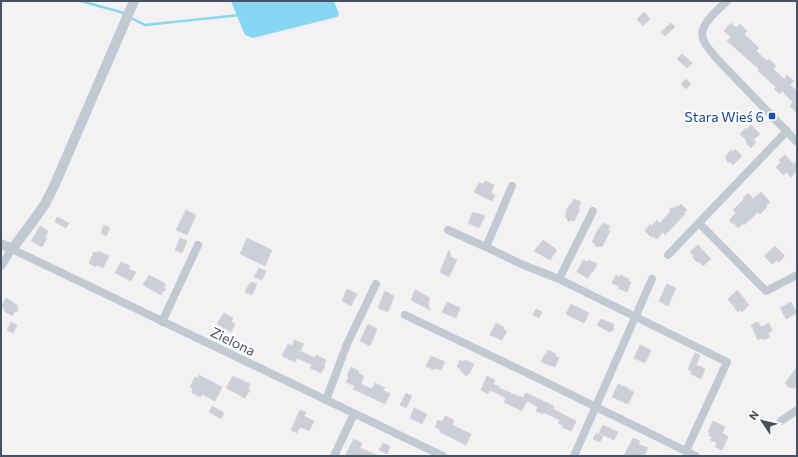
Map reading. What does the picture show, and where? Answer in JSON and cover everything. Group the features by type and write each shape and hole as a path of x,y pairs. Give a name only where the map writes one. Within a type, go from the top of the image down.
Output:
{"street":[{"path":"1,266 45,204 134,1"},
{"path":"727,1 704,27 702,33 703,39 707,47 718,60 797,142"},
{"path":"668,255 787,131"},
{"path":"486,247 512,186"},
{"path":"559,279 593,211"},
{"path":"699,223 766,291 797,275"},
{"path":"448,230 521,264 559,279 727,362 686,451"},
{"path":"1,244 12,249"},
{"path":"162,322 198,245"},
{"name":"Zielona","path":"12,249 443,456"},
{"path":"574,456 652,279"},
{"path":"326,400 347,344 376,284"},
{"path":"405,315 696,456"},
{"path":"781,421 797,410"},
{"path":"334,456 354,414"}],"water":[{"path":"231,1 334,1 339,14 337,17 253,38 245,35"}],"building":[{"path":"644,12 650,19 643,26 637,19"},
{"path":"671,23 675,27 665,36 661,32"},
{"path":"731,23 736,28 740,24 747,31 744,34 759,48 756,51 767,61 769,59 776,66 773,69 784,79 787,75 794,81 790,85 797,91 797,113 790,106 793,102 782,91 780,94 774,89 776,87 758,71 759,69 727,41 731,37 724,31"},
{"path":"682,54 692,63 687,68 677,59"},
{"path":"686,79 691,84 686,89 681,84"},
{"path":"751,125 760,134 753,140 756,142 751,148 740,134"},
{"path":"735,149 742,156 733,165 730,162 727,162 725,157 731,150 732,152"},
{"path":"785,155 793,164 797,161 797,171 791,177 786,172 783,175 776,167 781,162 779,160"},
{"path":"485,181 494,185 491,193 495,195 492,201 474,192 479,183 483,184"},
{"path":"761,192 770,202 766,206 767,207 760,214 758,212 744,225 743,223 738,228 734,223 731,223 730,219 736,213 733,210 744,199 743,198 748,193 753,199"},
{"path":"574,199 581,202 578,209 580,209 574,221 571,220 568,222 567,218 565,217 566,211"},
{"path":"681,204 687,210 684,213 685,214 665,235 663,232 657,239 653,236 651,237 645,231 650,224 652,226 657,220 660,223 670,212 670,208 674,208 676,206 678,207"},
{"path":"186,210 196,215 187,235 176,230"},
{"path":"473,212 485,216 479,228 468,223"},
{"path":"57,217 69,223 66,228 55,222"},
{"path":"603,223 610,226 608,230 610,231 602,247 596,247 592,242 598,229"},
{"path":"104,225 110,228 106,236 101,233"},
{"path":"40,226 48,231 45,237 47,238 42,247 31,241"},
{"path":"180,238 187,241 182,253 175,250"},
{"path":"247,238 272,250 265,266 240,254"},
{"path":"543,240 557,250 550,260 534,251"},
{"path":"698,245 711,259 703,266 692,257 694,256 690,252"},
{"path":"775,246 785,256 779,262 777,260 772,264 764,256"},
{"path":"449,250 451,257 457,260 449,277 440,272"},
{"path":"98,251 109,256 103,268 97,265 96,267 89,263 94,252 97,253"},
{"path":"583,260 588,262 589,260 597,264 588,278 577,272"},
{"path":"121,262 130,266 129,269 136,272 131,281 115,273"},
{"path":"259,268 266,271 262,280 254,277"},
{"path":"149,275 166,284 164,287 166,290 163,291 161,295 143,285"},
{"path":"616,275 629,279 628,281 631,282 627,292 618,288 619,286 612,283"},
{"path":"251,282 257,284 252,295 245,292"},
{"path":"667,284 676,288 668,306 659,301"},
{"path":"347,289 357,294 351,306 342,301"},
{"path":"415,290 430,298 428,303 430,310 411,300"},
{"path":"737,290 749,305 742,312 740,310 738,312 728,299"},
{"path":"385,291 394,296 388,312 378,308"},
{"path":"6,298 18,306 18,311 14,312 12,316 1,307"},
{"path":"447,302 460,308 456,318 442,312"},
{"path":"791,302 797,313 786,319 780,308"},
{"path":"571,304 589,313 584,323 566,314"},
{"path":"536,309 542,312 539,318 533,315"},
{"path":"224,313 233,318 231,322 235,324 231,332 217,324"},
{"path":"601,319 614,324 614,330 609,332 597,325"},
{"path":"11,322 17,325 13,333 7,330"},
{"path":"758,322 761,327 769,323 772,331 768,333 770,337 763,340 762,338 758,340 751,325"},
{"path":"496,323 504,327 503,329 507,331 502,340 490,335"},
{"path":"368,324 377,329 370,346 360,341"},
{"path":"294,340 304,344 300,351 315,358 316,355 326,360 324,365 325,368 321,373 310,368 312,365 297,358 295,362 282,356 288,344 292,346"},
{"path":"640,345 651,350 645,363 634,358"},
{"path":"548,350 556,354 555,356 559,358 555,367 541,362"},
{"path":"695,353 700,355 696,365 705,369 701,379 691,374 692,372 688,369"},
{"path":"431,356 445,362 441,370 435,368 434,370 426,366"},
{"path":"460,360 464,362 465,360 474,364 469,374 465,376 464,373 460,371 461,369 457,367"},
{"path":"351,367 359,371 358,373 364,376 361,384 372,389 375,383 385,388 383,390 390,394 385,404 353,389 355,386 346,382 349,377 347,376"},
{"path":"797,367 797,384 794,389 788,387 785,383"},
{"path":"199,375 222,387 215,401 202,394 201,397 192,393 193,389 190,387 195,377 198,378"},
{"path":"233,376 250,384 248,388 250,390 245,398 226,388"},
{"path":"487,376 495,380 493,384 500,387 499,388 523,398 526,393 554,406 553,409 576,421 573,428 571,431 562,427 563,425 558,423 560,420 543,412 543,414 536,411 538,407 527,401 522,411 504,402 506,398 490,390 488,394 481,390"},
{"path":"618,384 634,392 628,404 612,397"},
{"path":"406,393 412,396 406,408 400,405"},
{"path":"212,406 224,413 221,419 209,412"},
{"path":"414,408 427,414 422,424 410,418"},
{"path":"300,410 306,412 304,416 314,421 309,431 300,427 297,433 291,430"},
{"path":"445,416 454,420 452,425 471,434 466,445 440,432 441,430 435,427 438,420 442,422"},
{"path":"713,421 725,427 722,433 728,437 722,450 715,447 717,443 710,440 712,437 709,436 710,433 708,432"},
{"path":"603,425 618,432 614,440 599,433"},
{"path":"596,433 603,436 600,442 593,439"},
{"path":"633,438 640,441 638,444 648,448 644,456 624,456"},
{"path":"354,439 362,443 360,448 379,456 345,456"},
{"path":"383,443 390,446 387,454 379,450"}],"waterway":[{"path":"81,1 124,13"},
{"path":"131,18 145,25 240,15"}],"place":[{"name":"Stara Wieś 6","path":"772,116"}]}
